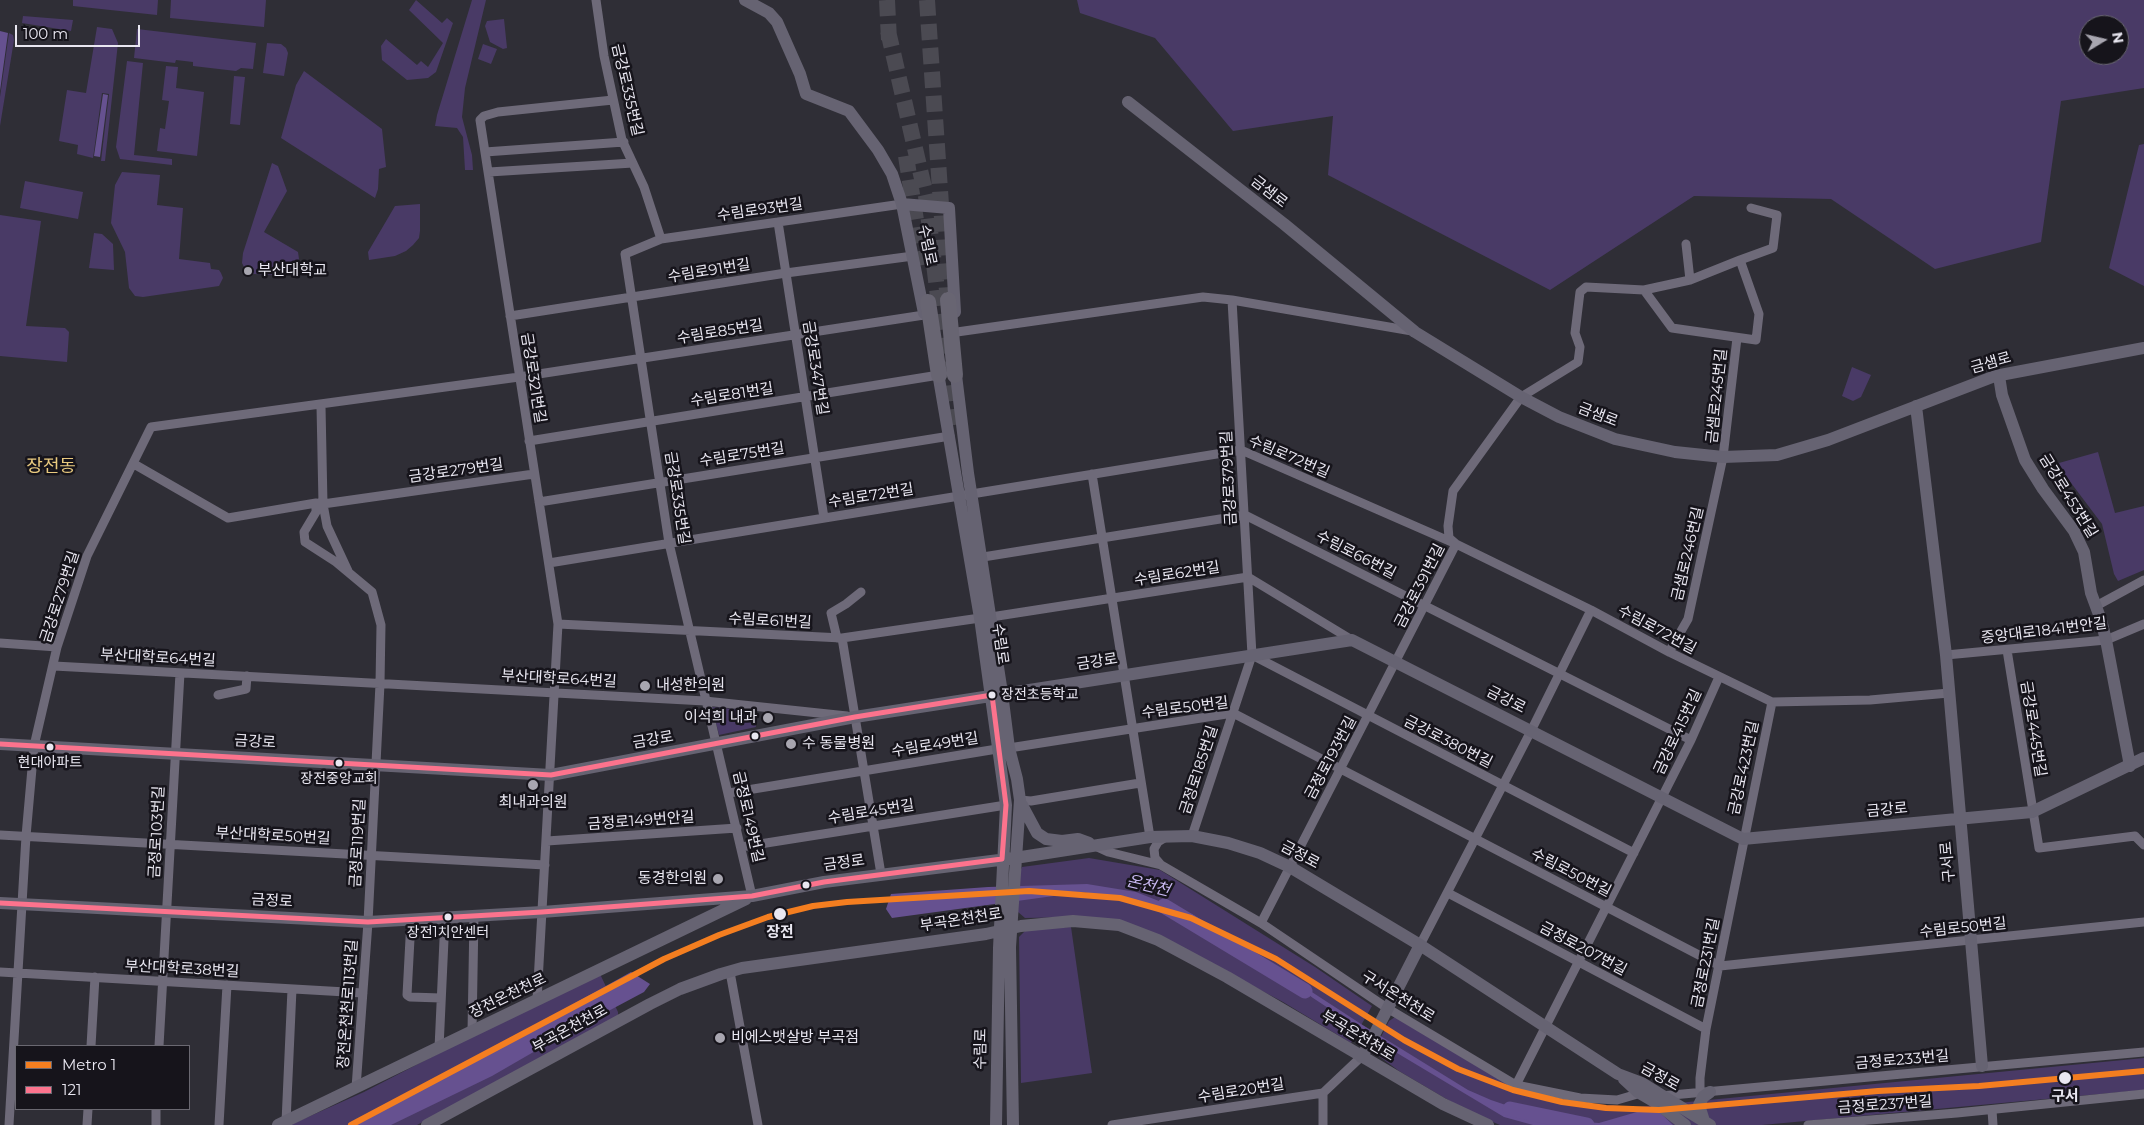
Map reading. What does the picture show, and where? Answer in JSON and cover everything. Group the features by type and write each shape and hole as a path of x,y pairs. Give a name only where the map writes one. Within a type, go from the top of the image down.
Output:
{"highway":[{"path":"947,375 953,330 948,300"},
{"path":"926,308 947,375"}],"main road":[{"name":"수림로","path":"745,0 769,13 777,22 800,74 806,94 850,111 878,150 892,174 902,204 926,308"},
{"name":"금샘로","path":"1128,102 1284,224 1415,332 1521,397 1559,417 1616,439 1675,452 1723,457 1777,455 1828,440 1999,376 2144,348"},
{"name":"수림로","path":"902,204 949,208 953,330"},
{"name":"수림로","path":"947,375 950,436 983,557 985,618"},
{"name":"수림로","path":"947,375 997,694 1003,748 1008,873 996,1125"},
{"name":"금강로453번길","path":"1999,376 2002,395 2025,460 2081,545 2086,559 2090,592 2101,620 2106,640 2130,766"},
{"name":"구서로","path":"1916,406 1946,655 1982,1066"},
{"name":"금강로","path":"0,744 551,775 854,716 1352,640 1744,839 2032,812 2144,758"},
{"name":"수림로","path":"1003,748 1017,779 1020,800 1020,822 1008,858"},
{"path":"1020,800 1037,833 1046,839 1062,841 1078,839 1094,845"},
{"name":"금정로","path":"0,903 368,922 411,920 752,896 881,874 1150,837 1192,836 1260,852 1290,867 1420,945 1618,1074 1638,1092 1663,1100 1707,1123"},
{"name":"장전온천천로","path":"282,1123 752,896"},
{"name":"부곡온천천로","path":"427,1125 680,989 742,968 1006,926 1073,921 1119,926 1158,940 1227,976 1443,1104 1488,1125"},
{"name":"수림로","path":"1006,926 1013,1125"},
{"path":"1361,1057 1420,945"},
{"name":"금정로","path":"1618,1074 1642,1083 1663,1100 1686,1125"},
{"path":"1705,1093 1699,1105 1707,1123"}],"street":[{"name":"금강로335번길","path":"596,0 613,100 624,142 644,187 661,239"},
{"name":"금강로321번길","path":"551,775 558,624 480,120 484,116 498,112 613,100"},
{"path":"485,152 624,142"},
{"path":"489,172 633,163"},
{"name":"수림로93번길","path":"625,254 661,239 902,204"},
{"path":"1521,397 1578,362 1580,347 1575,333 1580,292 1586,286 1644,290 1690,280 1773,248 1777,215 1751,208"},
{"name":"금강로347번길","path":"778,222 824,518"},
{"path":"1686,244 1690,280"},
{"name":"금강로335번길","path":"625,254 669,543 705,701 717,744"},
{"name":"수림로91번길","path":"510,316 786,273 913,256"},
{"path":"1644,290 1672,328 1756,340 1759,314 1740,260"},
{"path":"953,330 1203,297 1232,300 1415,332"},
{"name":"금강로379번길","path":"1232,300 1252,655"},
{"name":"수림로85번길","path":"519,377 796,334 926,308"},
{"name":"금샘로245번길","path":"1723,457 1737,338"},
{"name":"수림로81번길","path":"529,441 947,375"},
{"name":"금강로279번길","path":"9,1125 26,836 34,746 57,647 87,556 151,428 321,406 519,377"},
{"name":"금강로391번길","path":"1397,662 1456,544 1449,538 1448,526 1453,491 1521,397"},
{"path":"321,406 320,504 327,526 349,573"},
{"name":"수림로75번길","path":"539,502 950,436"},
{"name":"수림로72번길","path":"549,563 1241,450 1456,544 1772,702 1870,700 1949,693"},
{"name":"금샘로246번길","path":"1669,652 1688,619 1723,457"},
{"name":"금강로279번길","path":"134,464 228,518 534,474"},
{"path":"1092,474 1150,837"},
{"path":"320,504 304,532 305,542 372,592 381,625 376,765"},
{"path":"983,557 1245,515"},
{"name":"수림로66번길","path":"1245,515 1691,740"},
{"path":"1248,577 1352,640"},
{"name":"수림로62번길","path":"985,618 1248,577"},
{"path":"2096,606 2144,580"},
{"path":"861,592 846,604 831,612 839,638 854,716 881,874"},
{"path":"1420,945 1503,786 1591,610"},
{"name":"수림로61번길","path":"558,624 839,638 985,618"},
{"name":"중앙대로1841번안길","path":"1946,655 2106,640 2144,624"},
{"path":"0,643 57,647"},
{"name":"금강로445번길","path":"2007,650 2039,848 2135,836 2144,845"},
{"name":"금정로185번길","path":"1192,836 1252,655"},
{"name":"금강로380번길","path":"1252,655 1634,853"},
{"name":"금정로193번길","path":"1261,924 1397,662"},
{"name":"부산대학로64번길","path":"54,666 705,701 854,716"},
{"name":"금정로103번길","path":"159,1045 180,673"},
{"path":"218,695 246,689 247,676"},
{"name":"금강로415번길","path":"1516,1085 1544,1026 1691,740 1719,677"},
{"name":"금강로423번길","path":"1744,839 1772,702"},
{"name":"수림로50번길","path":"1003,748 1233,713 1720,966 2144,922"},
{"name":"금정로149번길","path":"717,744 752,896"},
{"name":"수림로49번길","path":"728,793 1003,748"},
{"name":"금정로119번길","path":"368,922 376,765"},
{"path":"537,1000 551,775"},
{"path":"1020,800 1031,801 1140,782"},
{"name":"수림로45번길","path":"741,847 1006,805"},
{"name":"금정로149번안길","path":"547,841 737,828"},
{"name":"부산대학로50번길","path":"0,835 545,865"},
{"path":"1160,865 1155,858 1154,850 1158,842 1167,836"},
{"name":"금정로231번길","path":"1705,1093 1700,1078 1706,1029 1744,839"},
{"name":"구서온천천로","path":"1094,845 1108,852 1160,865 1261,924 1386,1010 1516,1085 1580,1098 1617,1100 1638,1092"},
{"name":"금정로207번길","path":"1448,893 1706,1029"},
{"path":"472,1032 474,916"},
{"path":"439,1048 445,918"},
{"path":"411,920 407,995 410,997 441,998"},
{"name":"장전온천천로113번길","path":"356,1088 368,922"},
{"name":"부산대학로38번길","path":"0,972 363,993"},
{"path":"730,972 758,1125"},
{"path":"91,1045 95,977"},
{"path":"219,1125 227,985"},
{"path":"282,1123 292,989"},
{"name":"금정로233번길","path":"1663,1100 1705,1093 2144,1052"},
{"path":"1323,1125 1323,1093 1361,1057"},
{"name":"수림로20번길","path":"1112,1125 1323,1093"},
{"name":"금정로237번길","path":"1808,1125 1992,1110 2144,1094"},
{"path":"87,1125 88,1110"},
{"path":"156,1110 156,1125"},
{"path":"1992,1110 1993,1125"}],"shaded area":[{"path":"73,0 158,0 157,15 73,6"},
{"path":"171,0 266,0 264,27 170,18"},
{"path":"416,0 442,23 447,18 453,23 436,72 428,78 407,80 382,60 381,46 386,39 417,65 421,61 428,67 443,43 409,10"},
{"path":"472,0 486,0 465,88 462,117 472,155 473,170 465,170 463,137 457,128 435,126"},
{"path":"1077,0 2144,0 2144,88 2061,101 2041,242 1935,269 1831,199 1694,196 1550,290 1328,175 1333,116 1233,131 1155,38 1080,13"},
{"path":"23,16 73,20 71,31 22,23"},
{"path":"504,19 507,48 503,49 490,42 485,26 487,21"},
{"path":"97,27 112,29 118,43 105,161 101,161 109,94 102,93 93,158 77,154 78,145 59,141 67,90 86,93"},
{"path":"137,29 256,43 253,69 241,68 236,71 193,66 193,62 176,60 175,63 134,58"},
{"path":"0,31 8,33 0,91"},
{"path":"9,33 13,35 14,40 0,126 0,97"},
{"path":"267,43 281,44 286,48 288,53 284,76 263,73"},
{"path":"483,44 497,49 491,64 478,59"},
{"path":"127,61 143,63 134,155 172,159 172,165 120,159 116,147"},
{"path":"166,66 178,67 176,88 204,92 197,156 157,151 160,128 165,129 169,101 162,100"},
{"path":"304,71 382,129 386,167 379,169 378,189 375,198 281,138 296,85"},
{"path":"234,76 245,77 240,125 230,124"},
{"path":"103,94 108,95 100,157 94,156"},
{"path":"2144,144 2144,286 2109,268 2139,145"},
{"path":"272,163 278,166 287,191 264,232 298,252 299,259 294,270 271,275 254,274 245,269 242,263 243,253"},
{"path":"122,172 160,175 157,205 183,208 179,259 210,263 211,269 219,270 223,278 219,286 143,297 135,296 129,288 125,252 111,223 115,185"},
{"path":"25,181 83,192 78,219 20,208"},
{"path":"420,204 419,238 413,245 395,256 369,260 368,252 395,206"},
{"path":"0,215 41,221 26,326 65,328 69,332 67,362 0,356"},
{"path":"94,233 102,234 113,244 114,270 89,268"},
{"path":"1852,367 1871,375 1861,397 1853,401 1842,396"},
{"path":"2098,452 2115,513 2144,506 2144,570 2118,581 2114,574 2102,524 2062,471 2059,463"},
{"path":"712,707 754,711 756,727 719,735"},
{"path":"1089,858 1160,870 1315,967 1372,1006 1351,1043 1283,1002 1153,933 1073,917 1025,918 1018,912 1019,873 1022,867"},
{"name":"온천천","path":"1087,884 1136,892 1192,914 1361,1024 1468,1090 1491,1100 1547,1119 1599,1123 1654,1107 1673,1125 1533,1125 1504,1117 1392,1050 1313,998 1235,942 1169,909 1083,892 892,918 886,909 891,894 988,887"},
{"path":"1071,927 1092,1073 1021,1083 1019,937 1027,929"},
{"path":"631,972 650,984 644,992 492,1076 391,1125 356,1125"},
{"path":"600,974 618,1012 618,1018 417,1125 290,1125 364,1092 499,1022"},
{"path":"1395,1017 1529,1091 1592,1104 1636,1107 2144,1058 2144,1090 1762,1125 1500,1125 1465,1110 1399,1071 1376,1054 1375,1049 1389,1021"}],"waterway":[{"name":"온천천","path":"1164,906 1305,991"},
{"name":"온천천","path":"1510,1109 1587,1125"}],"tunnel":[{"path":"887,0 889,40"},
{"path":"927,0 947,292"},
{"path":"888,31 926,196 954,432"},
{"path":"906,156 923,265"}],"metro line":[{"name":"1","path":"351,1125 664,959 719,935 768,917 813,906 847,902 1029,891 1120,898 1191,918 1276,959 1404,1040 1458,1069 1513,1090 1562,1102 1606,1108 1659,1110 1878,1091 1979,1086 2144,1071"}],"transit line":[{"name":"121","path":"0,744 551,775 855,717 992,695 1006,805 1002,859 824,882 752,896 542,912 368,922 0,903"}],"place":[{"name":"부산대학교","path":"248,271"},
{"name":"내성한의원","path":"645,686"},
{"name":"장전초등학교","path":"992,695"},
{"name":"이석희 내과","path":"768,718"},
{"name":"수 동물병원","path":"791,744"},
{"name":"현대아파트","path":"50,747"},
{"name":"장전중앙교회","path":"339,763"},
{"name":"최내과의원","path":"533,785"},
{"name":"동경한의원","path":"718,879"},
{"name":"장전","path":"780,914"},
{"name":"장전1치안센터","path":"448,917"},
{"name":"비에스뱃살방 부곡점","path":"720,1038"},
{"name":"구서","path":"2065,1078"}],"district":[{"name":"장전동","path":"51,467"}]}
